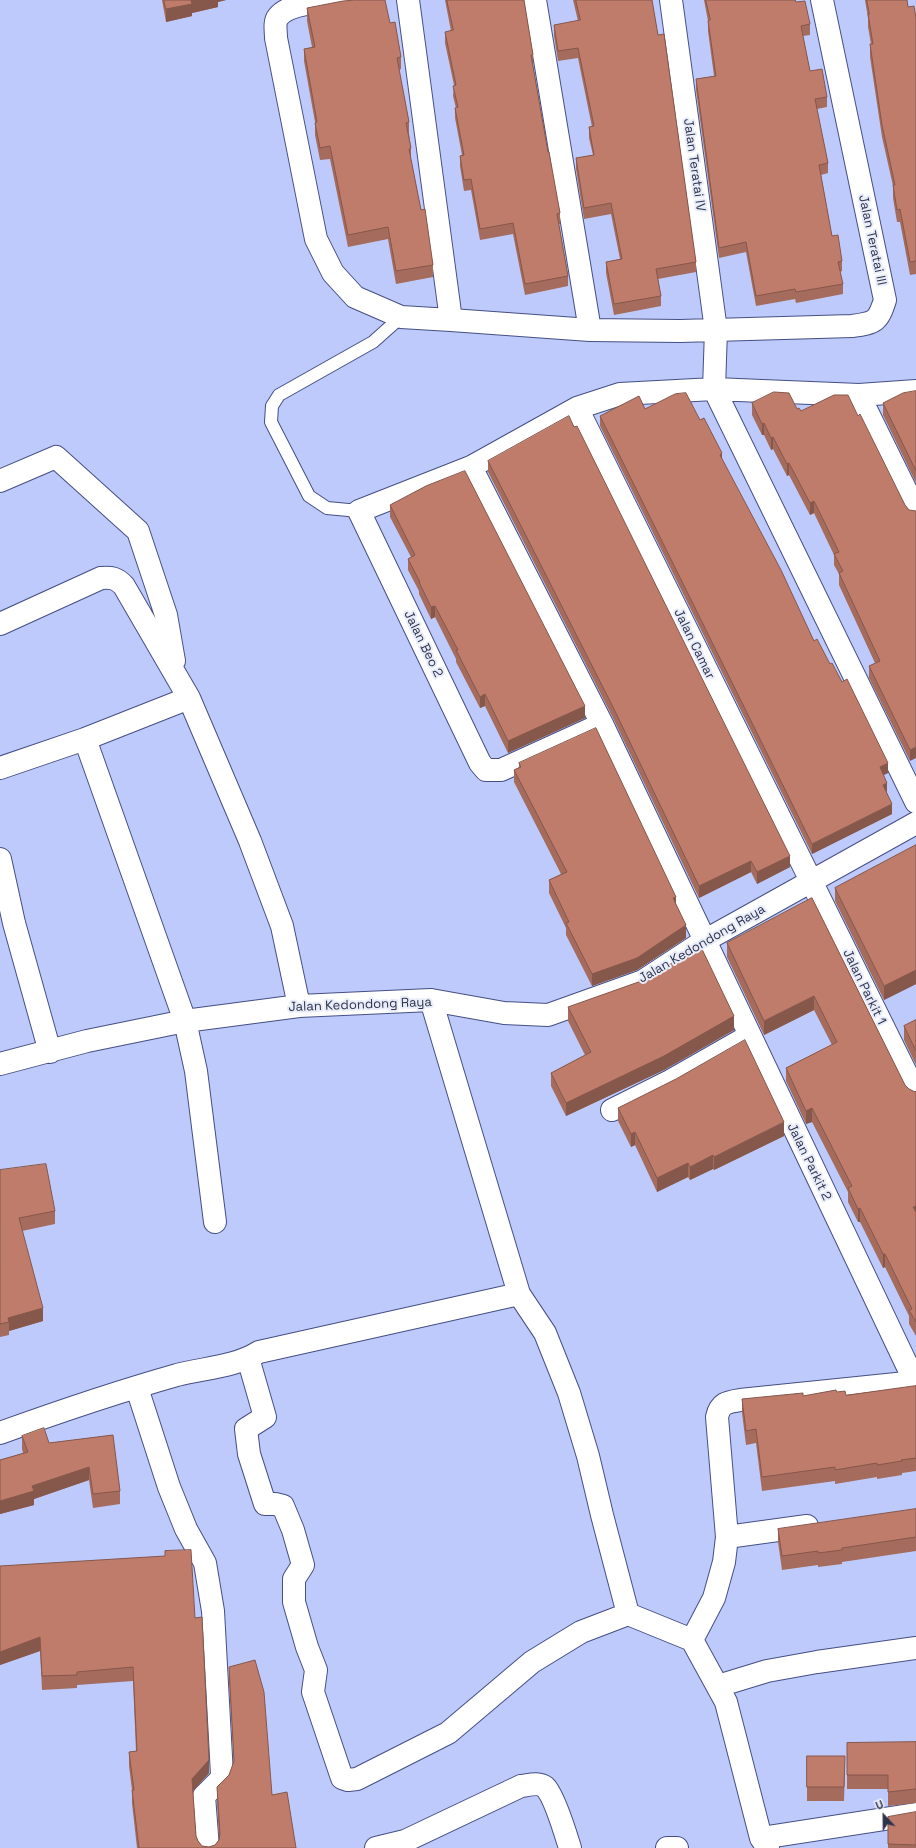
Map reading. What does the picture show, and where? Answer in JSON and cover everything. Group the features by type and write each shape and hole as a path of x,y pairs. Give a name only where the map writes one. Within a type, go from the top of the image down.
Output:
{"street":[{"path":"356,0 301,5 286,10 277,18 276,38 316,239 333,273 355,297 401,317"},
{"path":"408,0 451,320"},
{"path":"535,0 590,330"},
{"name":"Jalan Teratai IV","path":"671,0 716,330 714,389"},
{"name":"Jalan Teratai III","path":"401,317 590,330 716,330 868,324 879,316 885,300 822,0"},
{"path":"359,511 471,467 577,408 620,394 714,389 859,395 916,391"},
{"path":"714,389 916,802"},
{"path":"859,395 916,510"},
{"name":"Jalan Camar","path":"577,408 811,881"},
{"path":"0,481 56,457 138,531 166,615 176,677"},
{"name":"Jalan Parkit 2","path":"471,467 602,724 749,1036 915,1382"},
{"name":"Jalan Beo 2","path":"359,511 480,763 486,770 501,770 602,724"},
{"path":"0,624 101,578 112,577 120,581 129,593 189,698 250,841 282,926 299,1006"},
{"path":"0,768 85,739 189,698"},
{"path":"85,739 185,1021 196,1071 215,1222"},
{"name":"Jalan Kedondong Raya","path":"0,1064 87,1041 185,1021 299,1006 431,1000 504,1013 548,1015 643,981 704,941 916,823"},
{"path":"0,859 14,923 50,1052"},
{"name":"Jalan Parkit 1","path":"811,881 916,1093"},
{"path":"431,1000 519,1294 545,1333 569,1393 588,1456 628,1614"},
{"path":"612,1110 670,1081 749,1036"},
{"path":"0,1433 53,1413 177,1376 248,1358 259,1352 519,1294"},
{"path":"248,1358 265,1417 246,1429 249,1454 265,1504 283,1506 293,1530 303,1565 294,1579 294,1602 307,1647 316,1670 314,1692 342,1778 348,1780 357,1779 448,1732 532,1662 581,1632 628,1614 692,1640 726,1702 762,1845 916,1814"},
{"path":"692,1640 714,1598 724,1562 726,1537 717,1417 719,1408 726,1402 915,1382"},
{"path":"137,1388 169,1487 186,1529 205,1562 214,1611 222,1775 220,1780 204,1796 208,1848"},
{"path":"726,1537 829,1522"},
{"path":"718,1686 768,1671 816,1662 916,1648"},
{"path":"376,1848 405,1845 521,1786 534,1784 545,1787 552,1797 570,1848"},
{"path":"667,1848 677,1848"}],"lane":[{"path":"359,511 327,508 309,496 271,422 272,406 279,395 373,342 401,317"}],"building":[{"path":"164,0 191,0 192,4 166,9"},
{"path":"385,0 390,23 395,22 401,57 397,58 409,122 406,123 411,148 409,149 421,210 425,209 433,265 396,271 388,227 348,235 330,146 320,148 304,49 315,47 307,8 343,1"},
{"path":"447,0 524,0 533,55 531,55 560,213 557,214 568,276 525,284 513,223 480,229 471,179 464,180 460,156 464,155 455,108 458,107 453,86 456,85 445,32 453,30"},
{"path":"576,0 652,0 658,35 664,34 696,262 656,269 661,296 614,304 606,262 622,259 611,203 584,208 576,158 594,155 589,127 594,126 578,48 558,51 554,25 580,20"},
{"path":"706,0 805,1 810,24 801,26 810,71 822,69 827,97 815,99 828,163 819,165 832,236 838,235 842,261 838,262 843,284 796,292 795,289 756,296 746,242 719,248 696,79 716,76 708,21 710,20"},
{"path":"867,0 907,0 908,7 914,6 916,18 916,261 910,262 900,209 897,210 893,185 895,185 882,125 870,44 873,44"},
{"path":"916,391 916,471 883,403 903,393"},
{"path":"774,392 789,393 797,409 799,408 801,411 834,395 848,395 858,416 860,414 905,505 909,510 916,511 916,747 910,750 869,666 880,661 839,573 843,571 834,554 839,552 814,501 810,503 789,463 787,464 773,437 771,438 764,423 762,424 752,403"},
{"path":"686,393 700,420 704,418 722,453 720,455 781,570 814,641 817,639 830,664 832,663 842,682 847,679 888,763 880,767 887,783 883,785 892,804 812,844 600,416 639,396 645,409 675,394"},
{"path":"569,416 574,427 577,426 790,856 757,872 751,861 699,886 613,707 488,461"},
{"path":"465,471 585,706 508,741 485,694 480,697 435,606 431,607 408,559 415,555 390,505 426,486"},
{"path":"596,728 676,897 673,898 686,925 637,958 592,974 566,923 569,922 549,880 567,872 514,770 521,767 519,763"},
{"path":"916,845 916,970 884,986 835,888"},
{"path":"812,898 905,1085 909,1089 915,1092 916,1091 916,1206 913,1207 916,1212 916,1322 909,1310 912,1309 885,1254 883,1254 860,1208 858,1209 848,1188 852,1186 812,1108 806,1111 786,1068 837,1042 814,996 764,1021 727,943"},
{"path":"700,945 734,1016 664,1056 566,1103 551,1073 591,1052 568,1007 647,979"},
{"path":"916,1020 916,1051 904,1026"},
{"path":"745,1040 784,1122 714,1157 713,1155 690,1167 688,1163 657,1178 635,1132 631,1134 618,1108 676,1079"},
{"path":"46,1164 55,1211 19,1218 43,1308 8,1318 9,1322 0,1324 0,1170"},
{"path":"916,1386 916,1458 877,1465 877,1463 835,1470 835,1467 762,1477 756,1429 746,1431 742,1399 803,1393 803,1396 836,1390 837,1392 845,1391 846,1395"},
{"path":"44,1428 49,1443 113,1435 120,1491 93,1494 89,1467 32,1486 34,1491 0,1501 0,1460 28,1452 22,1436"},
{"path":"916,1509 916,1537 842,1548 842,1550 818,1553 818,1551 782,1556 778,1529"},
{"path":"191,1550 195,1618 202,1617 209,1760 192,1779 196,1836 202,1846 209,1847 215,1845 219,1840 220,1834 217,1787 229,1775 234,1761 229,1667 255,1660 264,1692 272,1795 287,1792 296,1848 139,1848 129,1752 137,1751 133,1667 77,1672 77,1675 42,1676 40,1637 0,1652 0,1566 165,1556 165,1551"},
{"path":"916,1742 916,1789 888,1792 888,1775 847,1775 847,1743"},
{"path":"807,1756 845,1756 844,1787 807,1787"},
{"path":"916,1812 916,1845 888,1844 888,1817"}]}
